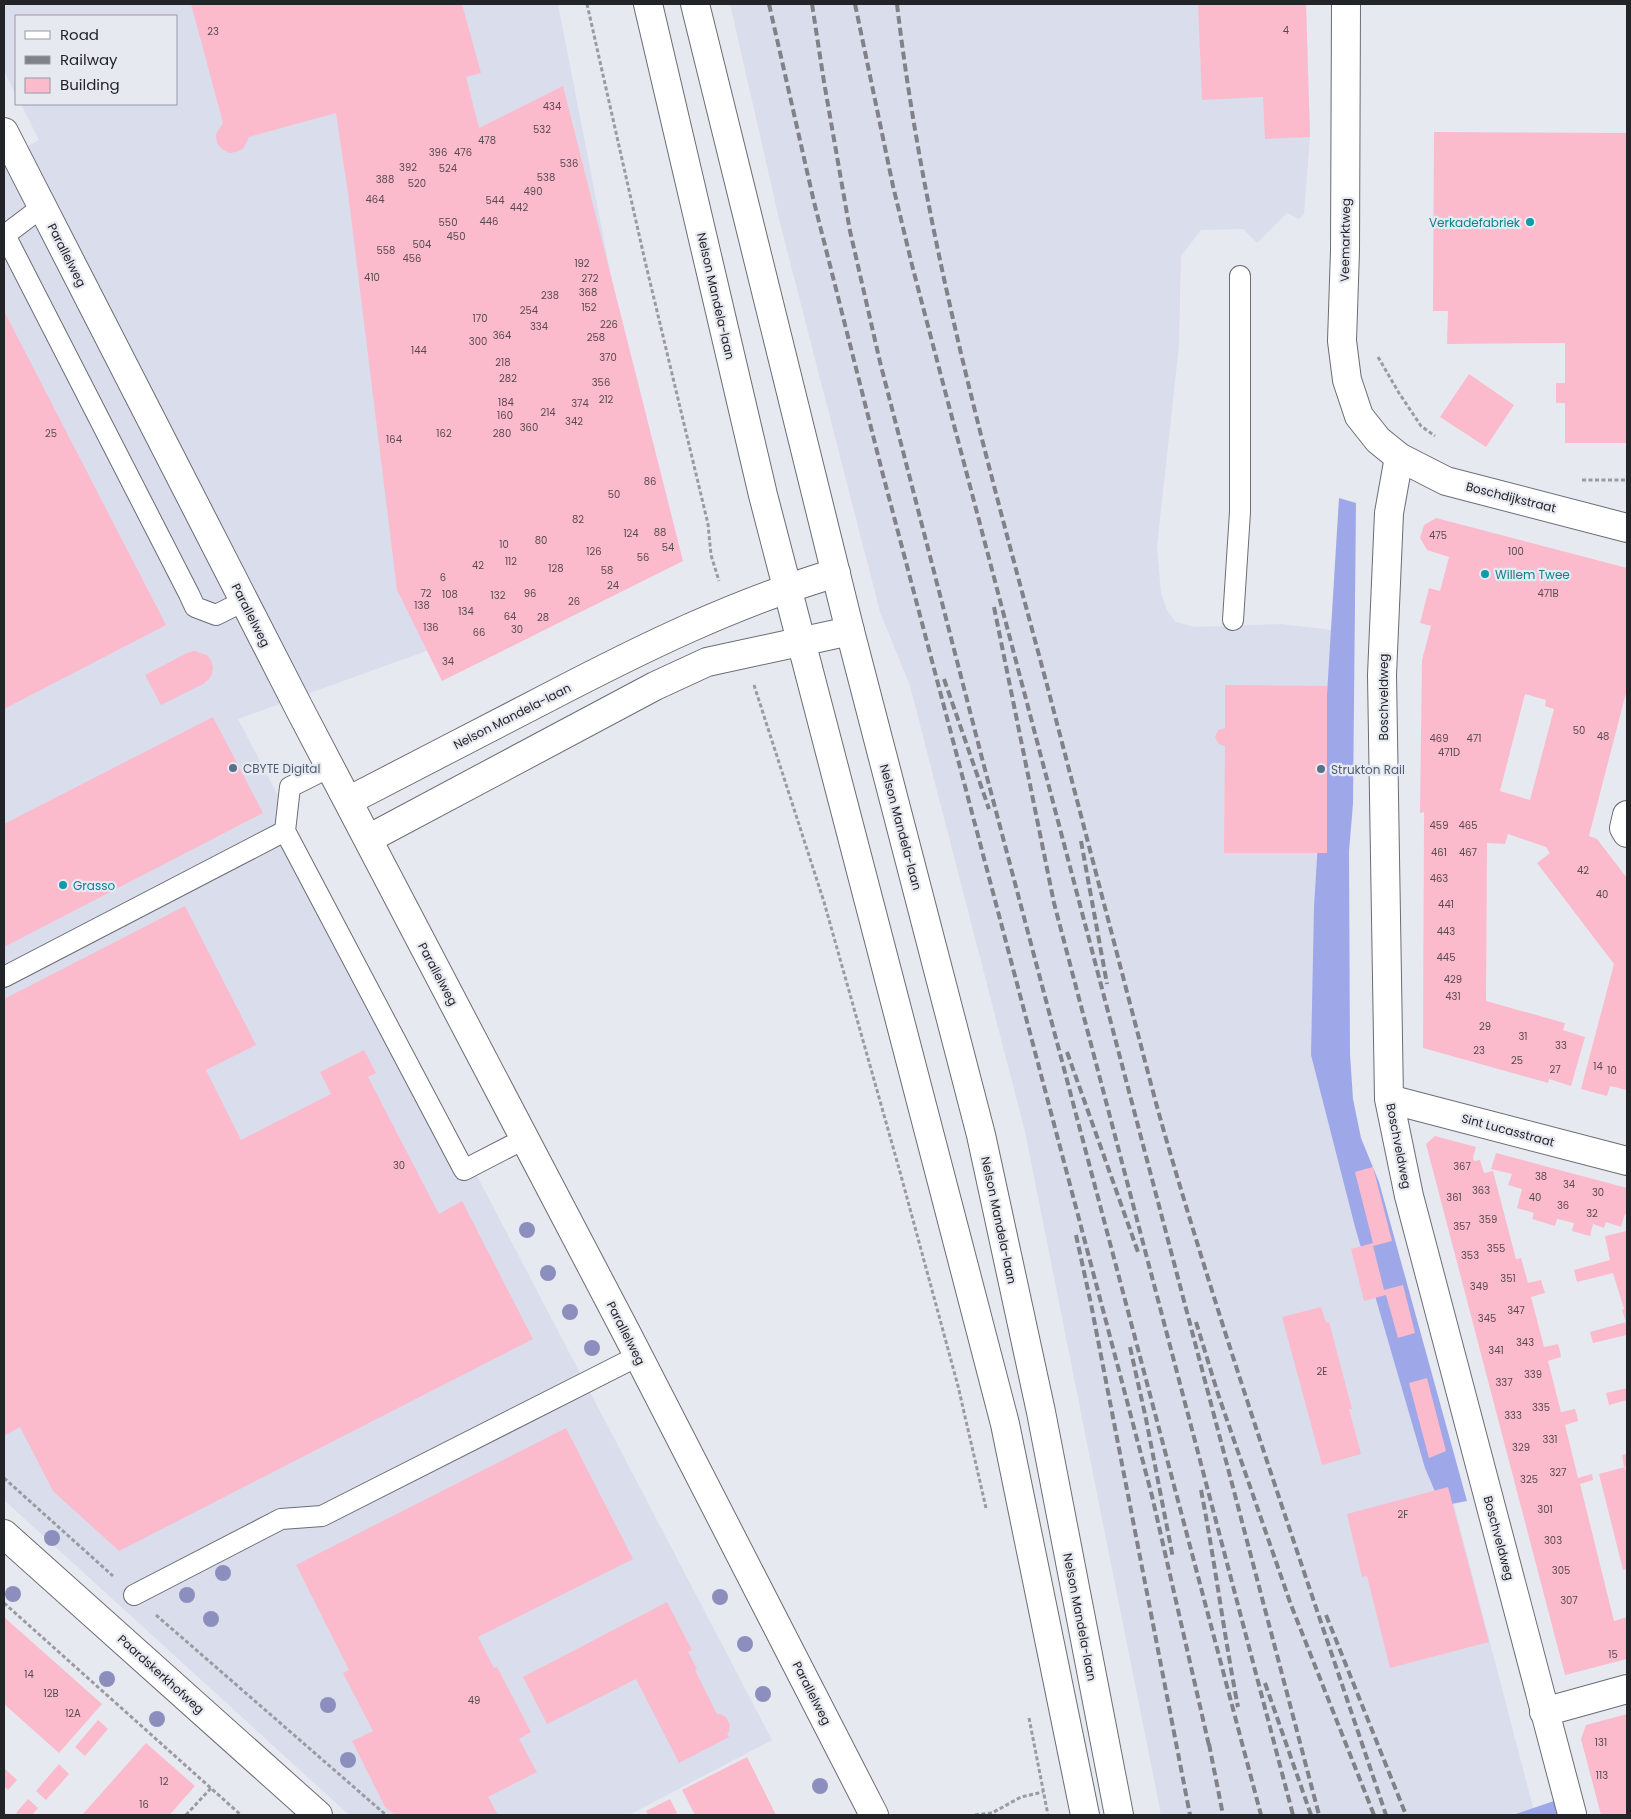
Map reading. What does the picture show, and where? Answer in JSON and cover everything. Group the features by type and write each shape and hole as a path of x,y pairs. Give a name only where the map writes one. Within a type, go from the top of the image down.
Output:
{"street":[{"name":"Nelson Mandela-laan","path":"648,4 763,495 1005,1424 1085,1815"},
{"name":"Nelson Mandela-laan","path":"695,4 850,631 981,1135 1040,1412 1119,1815"},
{"name":"Veemarktweg","path":"1346,4 1345,242 1342,340 1347,380 1359,416 1378,440 1399,458"},
{"name":"Parallelweg","path":"8,150 42,207 244,601 638,1356 874,1815"},
{"name":"Boschdijkstraat","path":"1399,458 1446,481 1627,528"},
{"name":"Boschveldweg","path":"1399,458 1389,513 1382,675 1389,1099 1409,1196 1572,1814"},
{"name":"Nelson Mandela-laan","path":"348,801 638,651 729,610 788,587 836,573"},
{"path":"368,839 655,686 707,662 850,631"},
{"path":"1627,815 1624,828 1627,833"},
{"name":"Sint Lucasstraat","path":"1389,1099 1627,1160"},
{"name":"Paardskerkhofweg","path":"4,1534 318,1815"},
{"path":"1544,1712 1627,1689"}],"lane":[{"path":"42,207 5,235 175,568 195,607 216,615 244,601"},
{"path":"1233,620 1240,512 1240,276"},
{"path":"330,766 290,787 285,831 464,1170 524,1139"},
{"path":"4,977 285,831"},
{"path":"134,1595 282,1519 322,1516 638,1356"}],"path":[{"path":"587,4 645,261 708,524 711,555 729,610"},
{"path":"1375,351 1399,393 1422,426 1437,437"},
{"path":"744,653 824,902 958,1386 987,1510"},
{"path":"4,1478 134,1595 386,1815"},
{"path":"4,1603 241,1815"},
{"path":"1028,1714 1048,1815"},
{"path":"186,1815 210,1788"},
{"path":"975,1815 992,1813 1021,1797 1043,1792"}],"shaded area":[{"path":"4,4 558,4 667,564 238,719 772,1740 629,1815 349,1815 4,1500 4,159 39,140 22,105 178,105 178,15 15,15 15,93 4,71"},
{"path":"730,4 1306,4 1310,137 1304,214 1299,219 1287,213 1257,243 1243,229 1201,230 1181,256 1179,346 1157,546 1161,593 1167,610 1176,622 1195,627 1282,624 1348,632 1341,1036 1364,1160 1535,1815 1161,1815 1025,1132 910,686 880,612 779,219"},
{"path":"1339,498 1356,503 1353,804 1349,851 1350,1054 1353,1099 1361,1138 1379,1182 1467,1501 1441,1506 1425,1468 1355,1227 1311,1055 1314,907"},
{"path":"1554,1801 1557,1815 1513,1815"}],"building":[{"path":"191,4 462,4 481,73 466,77 479,128 563,86 683,561 442,681 397,590 348,193 336,113 249,137 243,149 236,152 229,153 222,149 217,143 216,134 223,123"},
{"path":"1198,4 1306,4 1310,137 1265,139 1263,97 1202,100"},
{"name":"Verkadefabriek","path":"1434,132 1627,133 1627,443 1565,443 1565,403 1556,403 1556,383 1565,383 1565,343 1447,344 1448,311 1433,311"},
{"path":"4,311 166,625 4,709"},
{"path":"1469,374 1514,405 1486,447 1440,417"},
{"path":"1436,518 1627,568 1627,689 1589,836 1597,839 1627,878 1627,1090 1610,1086 1607,1096 1581,1089 1614,964 1537,863 1550,853 1546,847 1508,834 1505,844 1487,843 1486,1001 1565,1023 1563,1030 1585,1037 1571,1086 1549,1079 1548,1083 1423,1048 1424,812 1420,813 1422,660 1431,626 1420,623 1429,588 1440,591 1449,557 1427,550 1420,538 1424,525","holes":["1525,694 1546,700 1545,706 1554,709 1530,800 1500,791"]},
{"path":"194,651 207,655 211,660 213,667 209,679 203,684 161,705 145,675"},
{"path":"1225,685 1327,686 1327,853 1224,853 1225,746 1219,744 1215,737 1218,730 1225,728"},
{"name":"Grasso","path":"213,717 263,813 4,947 4,824"},
{"path":"185,906 256,1045 206,1070 241,1140 331,1094 320,1072 364,1050 376,1073 368,1077 439,1214 462,1201 533,1339 119,1551 53,1491 20,1427 4,1436 4,999"},
{"path":"1435,1136 1476,1147 1473,1157 1474,1161 1480,1160 1484,1173 1493,1171 1516,1259 1521,1258 1528,1283 1541,1280 1545,1293 1531,1297 1544,1347 1558,1344 1560,1351 1561,1357 1548,1361 1561,1412 1575,1409 1577,1415 1578,1421 1565,1425 1578,1478 1592,1474 1593,1480 1580,1484 1614,1621 1627,1617 1627,1659 1565,1675 1426,1144"},
{"path":"1496,1153 1627,1188 1627,1215 1625,1214 1621,1227 1606,1222 1604,1228 1593,1224 1590,1236 1572,1231 1574,1223 1557,1219 1555,1226 1532,1219 1534,1213 1517,1208 1522,1189 1508,1185 1512,1174 1491,1169"},
{"path":"1373,1167 1392,1241 1373,1246 1384,1290 1403,1285 1415,1333 1398,1338 1386,1295 1364,1301 1351,1249 1373,1243 1355,1172"},
{"path":"1627,1231 1627,1335 1593,1343 1590,1332 1626,1322 1622,1310 1624,1309 1613,1273 1577,1282 1574,1270 1610,1260 1605,1236"},
{"path":"1321,1307 1326,1323 1329,1322 1352,1409 1349,1409 1361,1454 1322,1465 1282,1317"},
{"path":"1427,1378 1446,1451 1429,1458 1409,1383"},
{"path":"1627,1388 1627,1400 1609,1405 1606,1393"},
{"path":"566,1428 633,1559 478,1637 494,1668 497,1667 531,1732 519,1739 537,1772 488,1797 498,1815 395,1815 385,1807 352,1741 373,1731 343,1673 349,1670 296,1565"},
{"path":"1627,1454 1627,1466 1624,1467 1622,1455"},
{"path":"1625,1467 1627,1477 1627,1569 1623,1570 1599,1474"},
{"path":"1448,1487 1489,1642 1390,1668 1367,1576 1362,1577 1347,1514"},
{"path":"667,1602 692,1650 688,1652 697,1669 695,1670 717,1714 726,1717 730,1725 729,1732 727,1733 729,1737 679,1763 636,1679 547,1724 523,1677"},
{"path":"4,1617 102,1704 59,1753 4,1704"},
{"path":"1627,1714 1627,1815 1601,1815 1581,1739 1586,1725"},
{"path":"98,1720 108,1729 85,1756 75,1747"},
{"path":"146,1743 195,1786 173,1811 169,1815 82,1815"},
{"path":"747,1757 776,1815 695,1815 682,1790"},
{"path":"59,1764 69,1774 46,1800 36,1791"},
{"path":"4,1768 17,1780 8,1790 4,1786"},
{"path":"28,1799 38,1808 32,1815 19,1815 16,1813"},
{"path":"670,1799 677,1813 672,1815 648,1815 646,1811"}],"railway":[{"path":"769,4 814,202 883,475 1152,1496 1210,1750"},
{"path":"812,4 850,231 880,362 983,762 1261,1815"},
{"path":"855,4 893,186 913,269 1319,1815"},
{"path":"897,4 923,177 960,348 1002,517 1157,1106 1192,1227 1246,1396 1386,1815"},
{"path":"994,607 1054,903 1293,1815"},
{"path":"944,679 989,809"},
{"path":"1081,841 1107,984"},
{"path":"1067,1052 1138,1252"},
{"path":"1076,1235 1190,1815"},
{"path":"1196,1322 1218,1394 1291,1605 1374,1815"},
{"path":"1130,1347 1173,1558"},
{"path":"1201,1490 1238,1707"},
{"path":"1326,1615 1406,1815"},
{"path":"1265,1683 1311,1815"},
{"path":"1209,1744 1223,1815"}],"place":[{"name":"Verkadefabriek","path":"1530,222"},
{"name":"Willem Twee","path":"1485,574"},
{"name":"CBYTE Digital","path":"233,768"},
{"name":"Strukton Rail","path":"1321,769"},
{"name":"Grasso","path":"63,885"}]}
